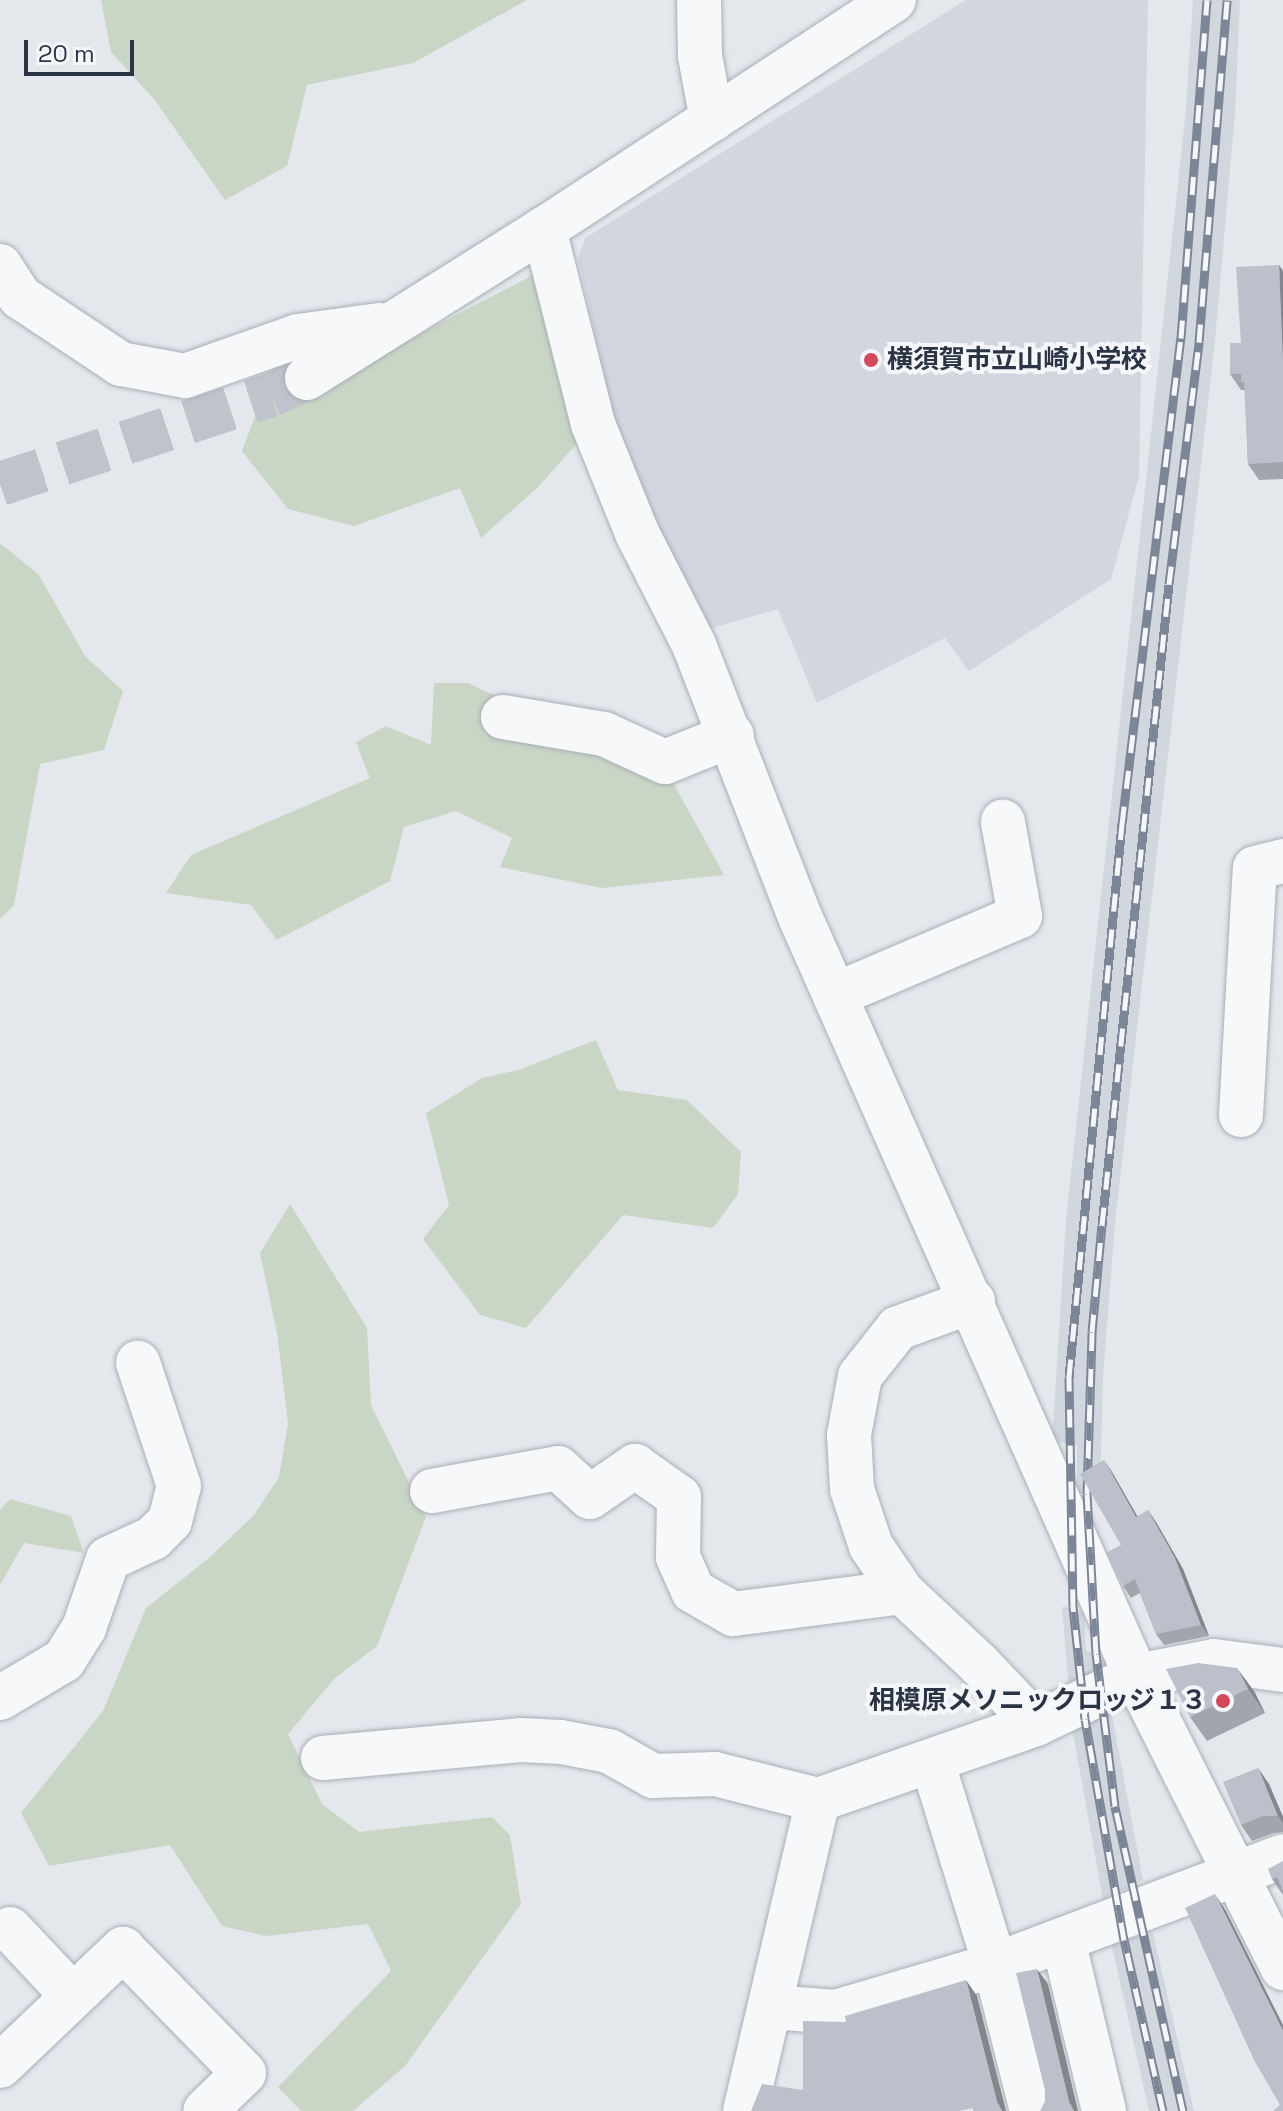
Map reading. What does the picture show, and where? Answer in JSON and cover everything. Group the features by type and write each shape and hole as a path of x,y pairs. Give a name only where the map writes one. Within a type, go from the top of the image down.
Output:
{"street":[{"path":"699,0 700,56 712,120"},
{"path":"307,378 544,229 894,0"},
{"path":"544,229 593,424 637,533 694,645 732,735 801,919 973,1301 1136,1676 1283,1968"},
{"path":"0,266 20,297 121,364 185,376 298,336 389,324"},
{"path":"503,717 604,734 665,762 732,735"},
{"path":"835,995 1020,916 1003,822"},
{"path":"1241,1115 1255,868 1283,861"},
{"path":"973,1301 898,1328 860,1376 849,1435 852,1489 871,1546 902,1592 978,1663 1036,1724"},
{"path":"0,1698 64,1660 84,1628 108,1559 153,1538 170,1521 179,1486 138,1363"},
{"path":"432,1491 558,1468 590,1497 635,1466 679,1497 678,1557 693,1591 733,1614 902,1592"},
{"path":"323,1758 520,1740 561,1742 609,1751 653,1776 715,1774 818,1800 1036,1724 1136,1676 1214,1661 1283,1670"},
{"path":"932,1761 995,1965 1032,2111"},
{"path":"745,2111 772,2007 818,1800"},
{"path":"772,2007 835,2012 995,1965 1283,1856"},
{"path":"10,1929 73,1996"},
{"path":"1063,1940 1104,2111"},
{"path":"0,2066 123,1949 244,2073 205,2111"}],"shaded area":[{"name":"横須賀市立山崎小学校","path":"966,0 1148,0 1139,476 1111,579 969,671 945,638 817,703 778,609 706,630 624,461 578,259 585,238"},
{"path":"1193,0 1240,0 1235,113 1215,341 1115,1223 1103,1377 1100,1493 1087,1494 1077,1493 1077,1445 1052,1441 1066,1220 1186,109"},
{"path":"1062,1607 1073,1607 1084,1613 1086,1650 1108,1662 1108,1672 1069,1690"},
{"path":"1111,1710 1143,1880 1103,1900 1073,1733 1085,1719"},
{"path":"1153,1933 1194,2111 1149,2111 1111,1942"}],"green space":[{"path":"101,0 527,0 413,63 307,85 287,166 225,200 154,99 111,52"},
{"path":"535,274 579,441 537,488 481,538 460,488 354,526 288,509 242,451 277,357 410,339"},
{"path":"0,543 39,575 85,656 123,691 104,750 40,764 14,905 0,919"},
{"path":"434,683 468,683 670,777 724,875 602,888 500,867 512,838 456,811 404,827 390,881 277,940 251,905 166,893 191,855 370,778 356,742 386,726 431,745"},
{"path":"596,1040 618,1090 687,1100 741,1152 738,1194 713,1228 623,1215 526,1328 480,1315 423,1239 449,1205 426,1113 482,1078 518,1070"},
{"path":"290,1204 367,1328 371,1405 426,1517 377,1646 334,1679 288,1734 322,1804 359,1832 492,1817 510,1835 521,1904 405,2066 353,2111 301,2111 278,2087 391,1971 368,1924 266,1936 222,1926 170,1845 49,1866 21,1813 103,1711 146,1608 209,1558 254,1515 279,1477 288,1423 277,1333 260,1253"},
{"path":"10,1499 71,1516 84,1553 24,1543 0,1585 0,1510"}],"building":[{"path":"1279,265 1283,462 1248,464 1244,382 1241,382 1241,374 1230,374 1230,343 1241,343 1236,267"},
{"path":"1104,1460 1136,1517 1148,1510 1175,1558 1201,1625 1156,1634 1135,1579 1123,1586 1106,1553 1121,1545 1080,1474"},
{"path":"1198,1663 1237,1668 1248,1689 1190,1717 1166,1669"},
{"path":"1258,1768 1278,1816 1263,1816 1241,1825 1223,1782"},
{"path":"1283,1861 1283,1891 1277,1877 1272,1879 1268,1869"},
{"path":"1215,1894 1283,2031 1283,2111 1273,2111 1280,2105 1254,2060 1185,1908"},
{"path":"1037,1969 1069,2102 1074,2111 1040,2111 1045,2101 1045,2090 1016,1973"},
{"path":"966,1980 997,2102 1002,2111 973,2111 973,2108 958,2111 751,2111 762,2084 803,2090 803,2021 846,2022 845,2016"}],"tunnel":[{"path":"0,484 271,395 307,378"}],"railway":[{"path":"1163,2111 1124,1940 1085,1719 1073,1607 1069,1377 1122,824 1181,338 1207,0"},
{"path":"1183,2111 1115,1806 1096,1654 1087,1494 1092,1332 1102,1225 1169,584 1199,342 1227,0"}],"place":[{"name":"横須賀市立山崎小学校","path":"871,360"},
{"name":"相模原メソニックロッジ１３","path":"1223,1701"}]}
